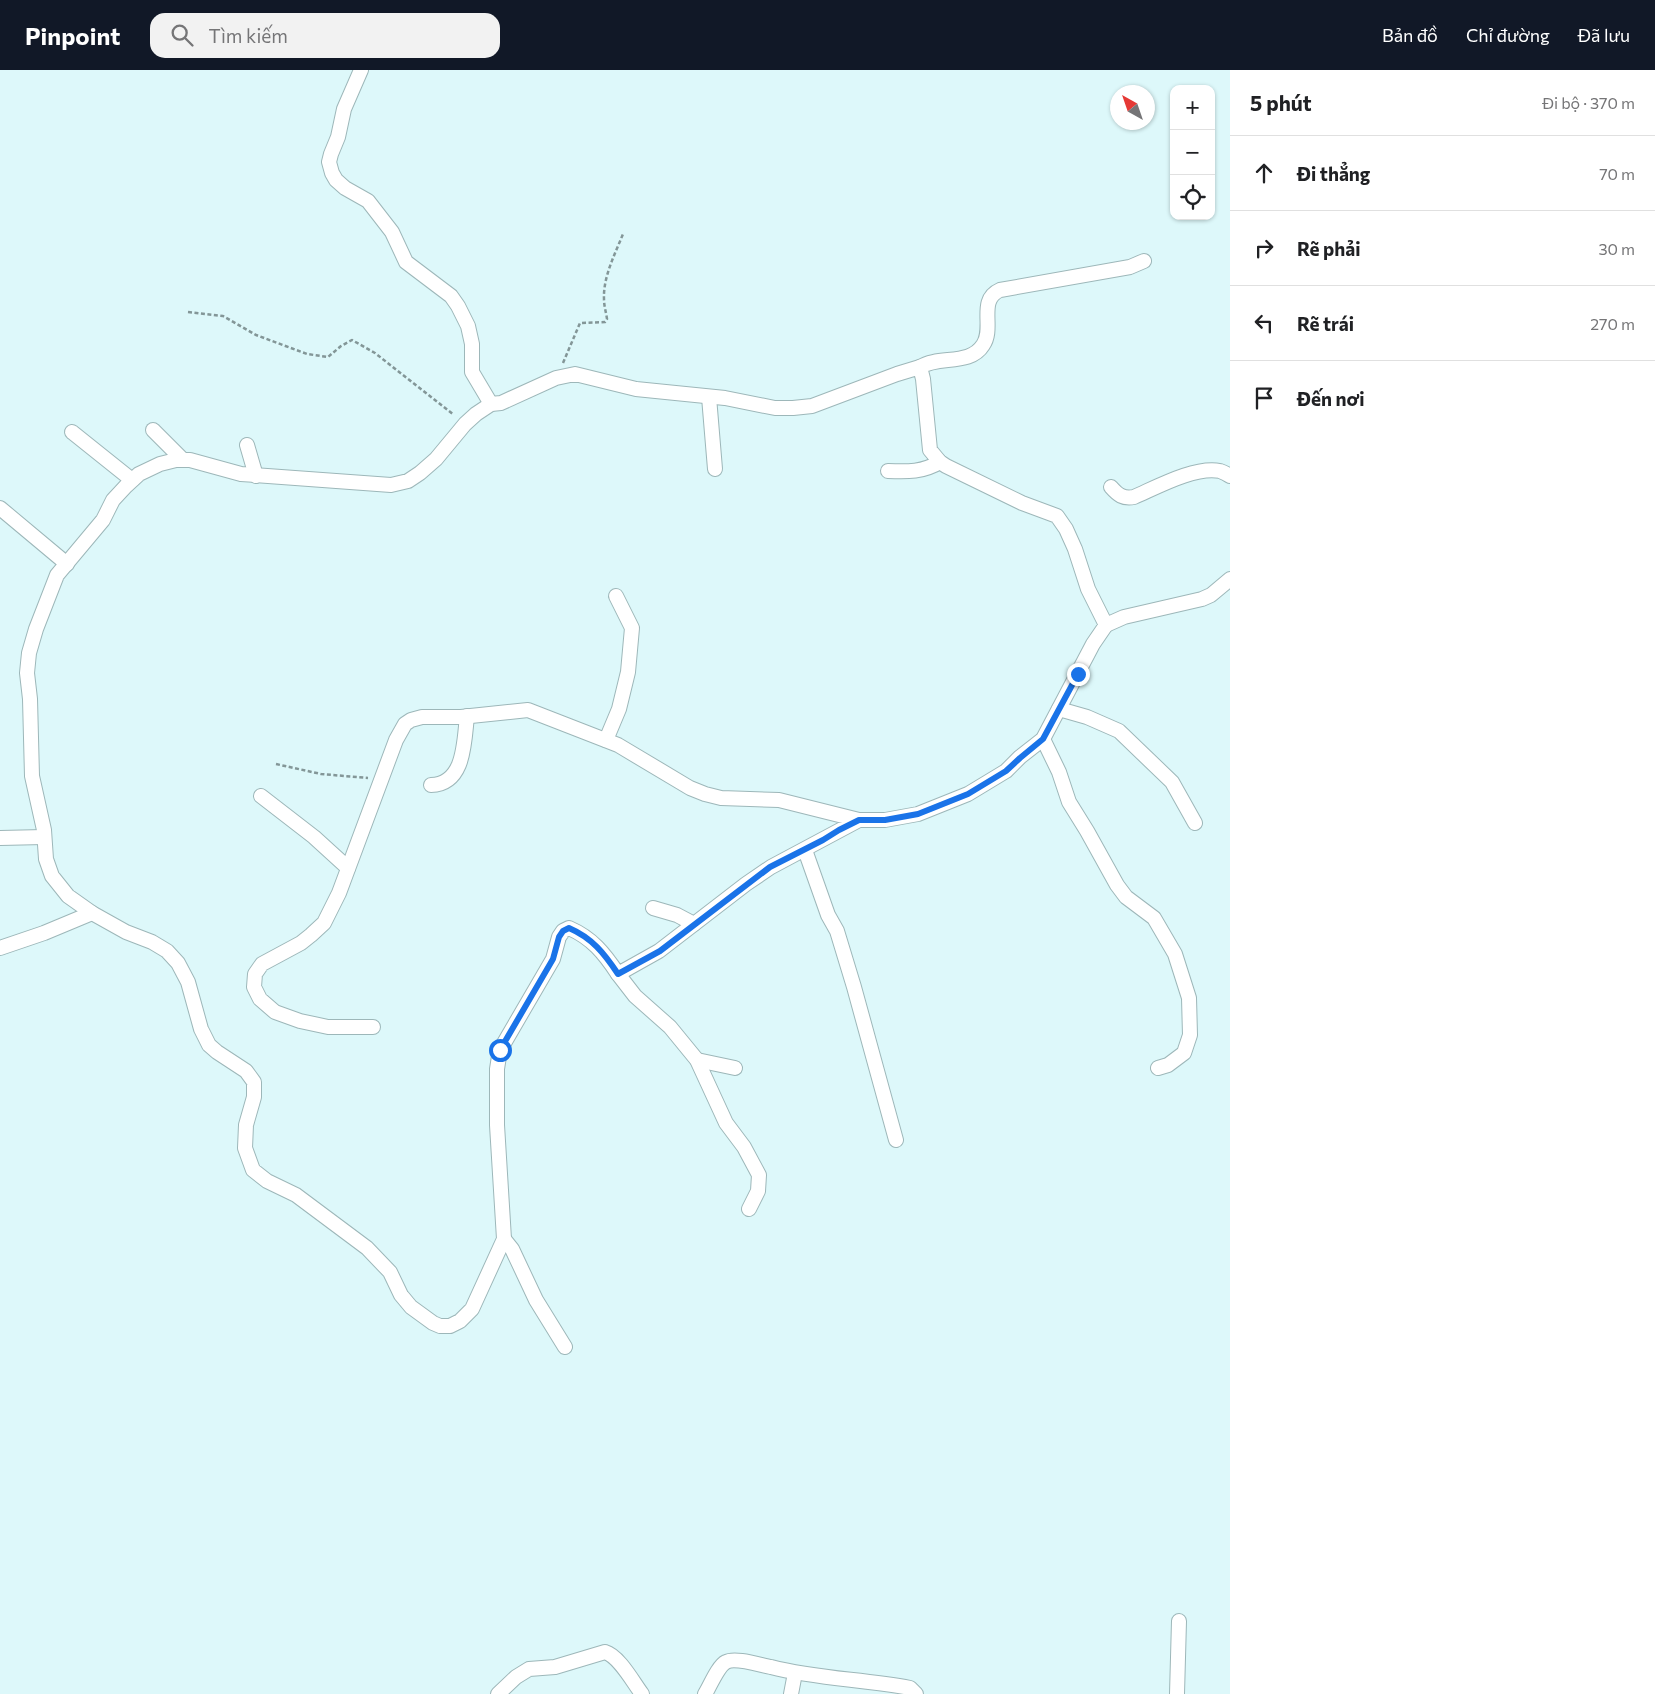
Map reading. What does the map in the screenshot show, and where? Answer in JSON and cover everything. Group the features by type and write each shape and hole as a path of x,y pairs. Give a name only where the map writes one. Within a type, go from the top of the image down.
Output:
{"street":[{"path":"361,70 344,109 338,137 331,154 329,162 332,173 336,180 345,188 368,201 392,232 398,249 406,262 451,296 458,306 468,326 472,344 472,372 491,404"},
{"path":"749,1209 758,1191 759,1175 744,1148 726,1123 697,1060 670,1027 635,996 598,946 569,928 559,937 553,959 500,1050 497,1070 497,1125 504,1239 472,1309 460,1321 450,1326 440,1326 411,1307 401,1295 390,1272 367,1248 296,1195 267,1181 254,1170 245,1148 246,1125 254,1096 254,1082 246,1071 216,1052 209,1045 201,1029 188,982 178,963 167,951 152,942 126,932 92,913 68,896 52,876 46,859 44,837 32,776 30,700 27,672 29,653 52,586 57,575 103,520 113,500 139,474 160,464 190,460 241,474 256,476 312,478 391,485 408,480 420,473 436,459 465,424 491,404 501,403 556,378 575,374 636,389 725,398 776,408 812,406 920,367 928,362 969,357 985,344 987,336 987,304 994,293 1000,290 1130,267 1144,261"},
{"path":"920,367 923,379 930,450 940,462 1022,503 1057,516 1066,529 1075,549 1088,589 1106,625"},
{"path":"709,397 715,469"},
{"path":"154,430 183,460"},
{"path":"72,432 132,480"},
{"path":"247,445 256,476"},
{"path":"888,471 911,472 930,468 940,462"},
{"path":"1111,487 1120,496 1127,498 1134,497 1190,474 1206,470 1221,471 1230,476"},
{"path":"0,508 67,564"},
{"path":"373,1027 328,1027 300,1021 275,1012 260,999 254,986 255,974 262,964 301,943 324,923 339,893 405,724 412,720 422,717 467,716 528,710 618,745 690,788 705,794 721,798 779,800 859,820 885,820 918,814 968,794 1006,771 1043,739 1092,644 1106,625 1124,617 1202,599 1211,595 1230,579"},
{"path":"606,740 619,709 628,672 632,628 616,596"},
{"path":"1059,709 1087,717 1119,731 1172,782 1195,823"},
{"path":"431,785 438,785 454,776 464,745 467,716"},
{"path":"1043,739 1059,772 1069,802 1117,885 1126,897 1154,918 1175,954 1190,998 1190,1036 1184,1053 1168,1065 1158,1068"},
{"path":"261,796 314,837 348,868"},
{"path":"618,974 660,951 770,867 859,820"},
{"path":"0,838 44,837"},
{"path":"805,850 828,916 837,930 896,1140"},
{"path":"653,908 677,915 694,924"},
{"path":"0,948 44,933 92,913"},
{"path":"697,1060 735,1068"},
{"path":"504,1239 512,1249 536,1300 565,1347"},
{"path":"1177,1694 1179,1621"},
{"path":"498,1694 516,1677 529,1669 555,1667 605,1652 612,1654 642,1694"},
{"path":"705,1694 721,1667 731,1660 795,1673 902,1686 910,1688 916,1694"},
{"path":"791,1694 795,1673"}],"path":[{"path":"556,378 580,323 588,321 601,323 607,319 604,299 605,284 612,261 624,234"},
{"path":"188,312 223,316 256,335 307,354 328,357 352,340 375,353 431,395 465,424"},
{"path":"276,764 321,774 382,779"}],"route":[{"path":"500,1050 553,959 559,937 566,929 578,931 588,937 598,946 618,974 660,951 770,867 839,830 859,820 885,820 918,814 968,794 1006,771 1043,739 1078,674"}]}
